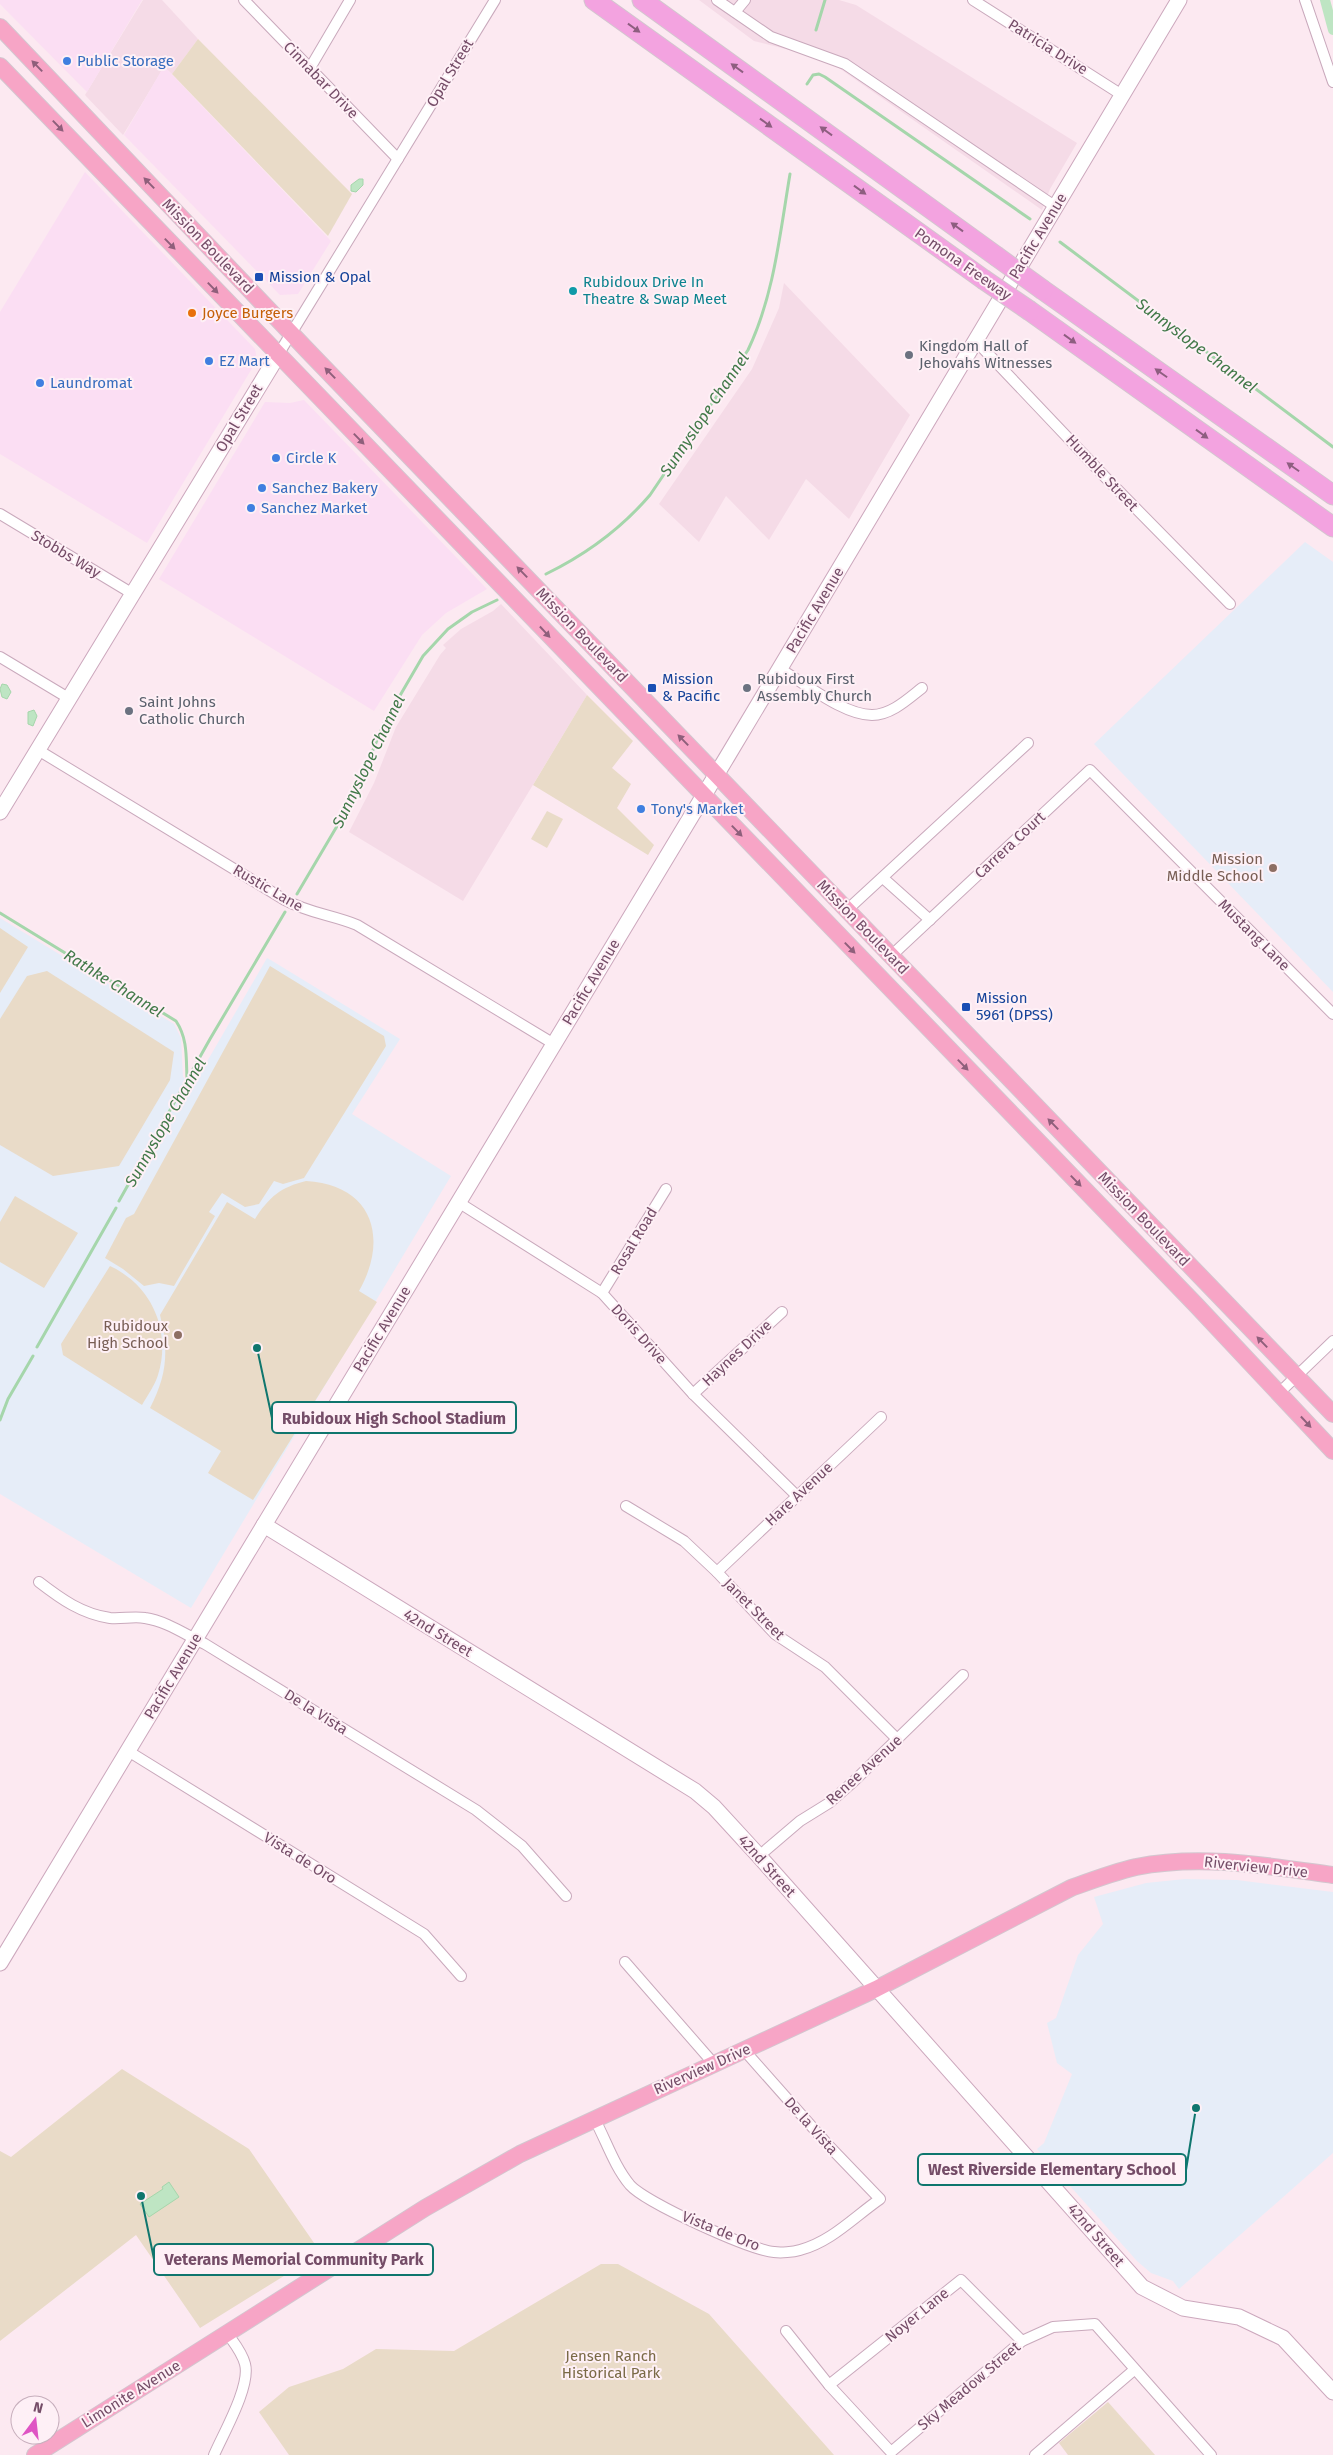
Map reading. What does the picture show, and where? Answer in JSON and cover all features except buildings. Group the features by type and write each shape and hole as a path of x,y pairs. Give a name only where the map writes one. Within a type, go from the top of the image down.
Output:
{"highway":[{"name":"Pomona Freeway","path":"594,0 1333,527"},
{"name":"Pomona Freeway","path":"642,0 1043,290 1333,495"}],"main road":[{"name":"Mission Boulevard","path":"0,27 716,775 1333,1414"},
{"name":"Mission Boulevard","path":"0,66 1333,1451"},
{"name":"Riverview Drive","path":"227,2333 448,2194 520,2154 594,2118 876,1989 1071,1888 1103,1876 1137,1867 1194,1861 1239,1862 1333,1875"},
{"name":"Limonite Avenue","path":"35,2455 227,2333"}],"street":[{"name":"Cinnabar Drive","path":"244,0 398,159"},
{"path":"310,68 350,0"},
{"name":"Opal Street","path":"3,802 70,699 291,332 495,0"},
{"path":"717,0 771,37 845,64 1056,207"},
{"path":"735,12 745,0"},
{"name":"Patricia Drive","path":"973,0 1122,94"},
{"name":"Pacific Avenue","path":"0,1963 780,669 1179,0"},
{"path":"1305,0 1333,82"},
{"name":"Humble Street","path":"976,341 1230,604"},
{"name":"Stobbs Way","path":"0,514 133,594"},
{"path":"0,657 70,699"},
{"path":"780,669 849,710 872,715 892,709 922,688"},
{"path":"846,910 1028,743"},
{"name":"Rustic Lane","path":"38,750 285,900 316,914 338,917 357,925 554,1044"},
{"name":"Carrera Court","path":"891,956 1090,770"},
{"name":"Mustang Lane","path":"1090,770 1333,1014"},
{"path":"883,878 930,920"},
{"name":"Rosal Road","path":"602,1293 666,1189"},
{"name":"Doris Drive","path":"458,1202 602,1293 693,1394 796,1495"},
{"name":"Haynes Drive","path":"693,1394 782,1312"},
{"path":"1279,1393 1333,1341"},
{"name":"Hare Avenue","path":"717,1572 796,1495 881,1417"},
{"name":"Janet Street","path":"626,1506 684,1541 717,1572 775,1634 825,1667 898,1740"},
{"name":"42nd Street","path":"264,1525 695,1791 714,1808 759,1856 1142,2287 1183,2308 1239,2317 1283,2338 1333,2392"},
{"name":"De la Vista","path":"39,1582 67,1603 92,1614 112,1618 145,1618 170,1626 195,1639 476,1810 522,1846 566,1896"},
{"name":"Renee Avenue","path":"759,1856 800,1821 829,1803 898,1740 963,1676"},
{"name":"Vista de Oro","path":"128,1751 424,1934 461,1976"},
{"path":"625,1962 714,2064"},
{"name":"De la Vista","path":"744,2050 829,2146 880,2199"},
{"name":"Vista de Oro","path":"594,2118 616,2162 631,2185 649,2200 721,2234 773,2252 799,2251 822,2242 880,2199"},
{"name":"Noyer Lane","path":"829,2385 961,2280 1022,2342"},
{"name":"Sky Meadow Street","path":"786,2331 829,2385 890,2452 1022,2342 1053,2327 1095,2324 1211,2455"},
{"path":"214,2455 240,2394 246,2366 227,2333"},
{"path":"1035,2455 1134,2370"}],"shaded area":[{"path":"0,0 142,0 87,92 0,4"},
{"path":"143,0 162,0 198,39 172,74 164,67 123,135 85,95"},
{"path":"699,0 839,0 856,5 1077,143 1050,189 1042,210 826,59 754,41"},
{"path":"164,66 331,241 298,294 280,295 124,135"},
{"path":"85,172 255,349 257,360 147,543 0,454 0,312"},
{"path":"359,179 363,179 363,185 356,192 351,191 351,185"},
{"path":"784,283 910,415 849,519 806,479 769,540 726,496 699,542 659,504 752,369 779,308"},
{"path":"304,400 487,589 446,613 422,635 374,711 159,579 265,402 290,403"},
{"name":"Mission Middle School","path":"1305,542 1333,562 1333,992 1094,744"},
{"path":"501,604 587,695 463,901 349,832 374,783 396,727 446,648 443,645 461,629 493,611"},
{"path":"2,684 7,685 11,692 7,699 2,697 0,689"},
{"path":"34,710 37,716 33,726 28,724 28,712"},
{"name":"Rubidoux High School","path":"0,918 174,1024 181,1038 183,1077 194,1084 267,958 274,962 400,1039 352,1114 451,1176 191,1608 0,1494"},
{"path":"1185,1879 1237,1880 1333,1892 1333,2153 1179,2289 1173,2281 1151,2273 1137,2261 1037,2149 1044,2143 1072,2074 1057,2063 1047,2023 1056,2018 1078,1955 1103,1924 1094,1897 1146,1883"},
{"path":"169,2182 179,2197 149,2217 140,2204 163,2189 162,2187"}],"green space":[{"path":"198,39 352,194 328,236 172,74"},
{"path":"587,695 633,741 612,768 631,784 617,808 654,845 648,855 533,785"},
{"path":"547,811 563,819 547,848 531,839"},
{"path":"0,928 28,947 0,993"},
{"path":"270,966 384,1036 386,1046 304,1178 283,1184 274,1181 259,1204 245,1207 222,1193 209,1212 215,1216 174,1286 159,1283 144,1286 123,1269 105,1258 126,1218 134,1214"},
{"path":"47,971 174,1052 170,1080 119,1166 53,1176 0,1145 0,1019 27,976"},
{"path":"306,1181 329,1185 347,1192 360,1204 369,1218 373,1234 373,1252 368,1271 359,1291 377,1302 253,1500 208,1473 221,1451 150,1408 160,1385 165,1363 165,1340 160,1315 227,1202 255,1219 276,1194 289,1186"},
{"path":"15,1196 78,1233 44,1288 0,1262 0,1222"},
{"path":"110,1266 124,1274 147,1297 155,1311 160,1326 162,1358 153,1387 142,1405 63,1355 61,1344"},
{"path":"122,2069 249,2149 321,2253 200,2328 136,2235 0,2341 0,2151 11,2157"},
{"name":"Jensen Ranch Historical Park","path":"601,2264 618,2264 709,2314 834,2455 289,2455 259,2412 289,2387 343,2369 376,2349 454,2351"},
{"path":"1108,2402 1155,2455 1068,2455 1059,2443"}],"waterway":[{"name":"Sunnyslope Channel","path":"816,30 825,0"},
{"path":"1325,0 1333,30"},
{"name":"Sunnyslope Channel","path":"807,84 813,75 819,74 825,77 1030,219"},
{"name":"Sunnyslope Channel","path":"546,574 602,540 639,508 650,495 748,350 757,329 770,286 790,174"},
{"name":"Sunnyslope Channel","path":"1060,242 1333,447"},
{"name":"Sunnyslope Channel","path":"297,894 353,799 384,723 423,656 448,629 472,612 497,600"},
{"name":"Sunnyslope Channel","path":"119,1201 210,1039 285,912"},
{"name":"Rathke Channel","path":"0,913 176,1021 183,1035 187,1079"},
{"name":"Sunnyslope Channel","path":"37,1347 116,1208"},
{"name":"Sunnyslope Channel","path":"0,1420 8,1399 33,1356"}],"place":[{"name":"Public Storage","path":"67,61"},
{"name":"Mission & Opal","path":"259,277"},
{"name":"Rubidoux Drive In Theatre & Swap Meet","path":"573,291"},
{"name":"Joyce Burgers","path":"192,313"},
{"name":"Kingdom Hall of Jehovahs Witnesses","path":"909,355"},
{"name":"EZ Mart","path":"209,361"},
{"name":"Laundromat","path":"40,383"},
{"name":"Circle K","path":"276,458"},
{"name":"Sanchez Bakery","path":"262,488"},
{"name":"Sanchez Market","path":"251,508"},
{"name":"Mission & Pacific","path":"652,688"},
{"name":"Rubidoux First Assembly Church","path":"747,688"},
{"name":"Saint Johns Catholic Church","path":"129,711"},
{"name":"Tony's Market","path":"641,809"},
{"name":"Mission Middle School","path":"1273,868"},
{"name":"Mission 5961 (DPSS)","path":"966,1007"},
{"name":"Rubidoux High School","path":"178,1335"},
{"name":"Rubidoux High School Stadium","path":"257,1348"},
{"name":"West Riverside Elementary School","path":"1196,2108"},
{"name":"Veterans Memorial Community Park","path":"141,2196"}]}
